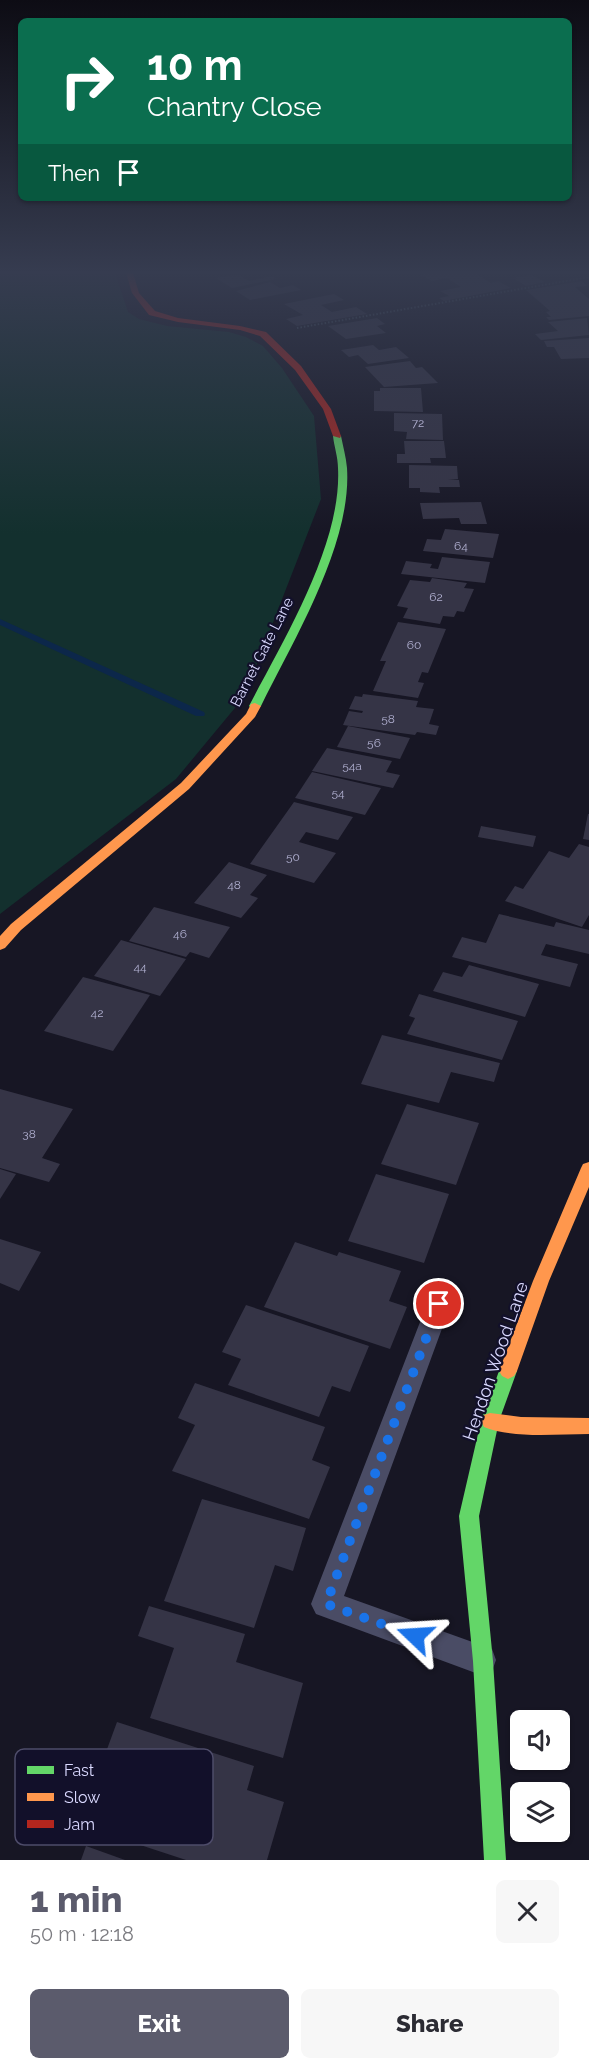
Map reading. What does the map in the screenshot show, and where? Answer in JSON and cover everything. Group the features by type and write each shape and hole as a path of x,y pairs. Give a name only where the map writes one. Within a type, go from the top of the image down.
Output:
{"street":[{"name":"Barnet Gate Lane","path":"0,945 16,927 178,792 251,715 325,562 336,526 344,470 338,440 327,409 314,388 290,360"},
{"name":"Hendon Wood Lane","path":"495,1860 483,1661 469,1516 490,1421 541,1281 589,1168"},
{"path":"490,1421 521,1425 589,1426"}],"lane":[{"path":"439,1304 326,1604 483,1661"}],"green space":[{"path":"0,360 275,360 314,416 321,499 244,697 176,779 0,914"}],"building":[{"path":"363,360 397,360 368,364"},
{"path":"410,361 416,368 422,367 438,383 384,387 365,367"},
{"path":"380,388 421,388 423,412 374,411 374,391 380,391"},
{"path":"394,413 442,414 443,440 406,439 407,432 394,431"},
{"path":"404,441 444,441 446,458 430,458 431,463 397,463 397,454 405,454"},
{"path":"409,465 457,466 458,479 448,479 459,480 460,487 439,487 440,493 420,492 420,488 409,488"},
{"path":"481,502 487,524 461,524 459,518 423,519 420,503"},
{"path":"445,529 499,534 493,558 423,551 427,539 441,540"},
{"path":"442,557 490,562 485,583 401,574 406,561 432,564 430,568 438,569"},
{"path":"432,578 467,583 464,588 474,589 464,612 457,611 454,617 443,616 440,624 403,618 408,608 397,606 410,580 430,582"},
{"path":"398,622 446,629 428,673 422,672 418,682 424,683 418,698 373,691 386,661 380,661"},
{"path":"363,694 418,701 416,707 434,709 429,724 439,726 436,735 417,732 415,735 343,725 349,711 362,713 363,711 349,709 355,696 362,697"},
{"path":"348,726 410,738 400,759 337,747"},
{"path":"327,748 392,761 386,772 400,775 393,788 312,771"},
{"path":"312,772 381,788 365,815 295,798"},
{"path":"294,802 353,817 338,840 306,832 299,842 336,853 314,883 250,864"},
{"path":"589,814 589,840 583,839"},
{"path":"481,826 536,836 533,847 478,837"},
{"path":"579,844 589,847 589,915 582,927 505,901 515,886 523,889 549,851 569,858"},
{"path":"229,862 267,875 250,895 258,898 241,918 194,903"},
{"path":"154,907 230,927 209,958 190,952 186,957 129,941"},
{"path":"499,914 554,927 556,922 589,930 589,954 546,944 541,955 578,964 570,987 452,957 462,937 486,943"},
{"path":"121,940 186,959 160,996 94,976"},
{"path":"469,965 539,984 525,1017 433,991 443,972 462,977"},
{"path":"83,977 150,995 113,1051 44,1031"},
{"path":"419,994 518,1021 502,1060 407,1034 415,1018 409,1016"},
{"path":"382,1035 500,1063 494,1082 451,1072 439,1103 361,1084"},
{"path":"0,1089 73,1109 42,1158 60,1164 49,1182 0,1168"},
{"path":"407,1104 479,1123 456,1185 381,1164"},
{"path":"0,1169 16,1174 0,1199"},
{"path":"376,1174 449,1194 424,1263 348,1241"},
{"path":"0,1239 41,1252 19,1291 0,1283"},
{"path":"295,1242 337,1256 339,1252 401,1271 389,1301 407,1307 390,1349 264,1307"},
{"path":"246,1305 369,1346 350,1392 332,1386 319,1417 228,1385 241,1359 222,1352"},
{"path":"195,1383 325,1427 312,1460 330,1467 309,1519 172,1471 195,1425 178,1418"},
{"path":"202,1499 306,1528 293,1571 275,1565 254,1628 164,1601"},
{"path":"149,1606 245,1634 236,1662 303,1683 283,1758 150,1718 174,1648 138,1636"},
{"path":"117,1722 201,1749 107,1749"},
{"path":"213,1753 254,1766 247,1790 284,1802 267,1860 186,1860 140,1845 213,1845"},
{"path":"86,1846 125,1860 81,1860"}],"waterway":[{"path":"0,622 200,714"}],"traffic: fast":[{"path":"255,706 303,610 332,538 340,502 343,468 337,436"},
{"path":"495,1860 483,1661 469,1516 490,1421 508,1371"}],"traffic: slow":[{"path":"0,945 16,927 185,786 251,715 255,706"},
{"path":"508,1371 541,1281 589,1168"},
{"path":"490,1421 521,1425 589,1426"}],"traffic: jam":[{"path":"290,360 327,409 337,436"}],"route":[{"path":"415,1636 326,1604 439,1304"}]}
